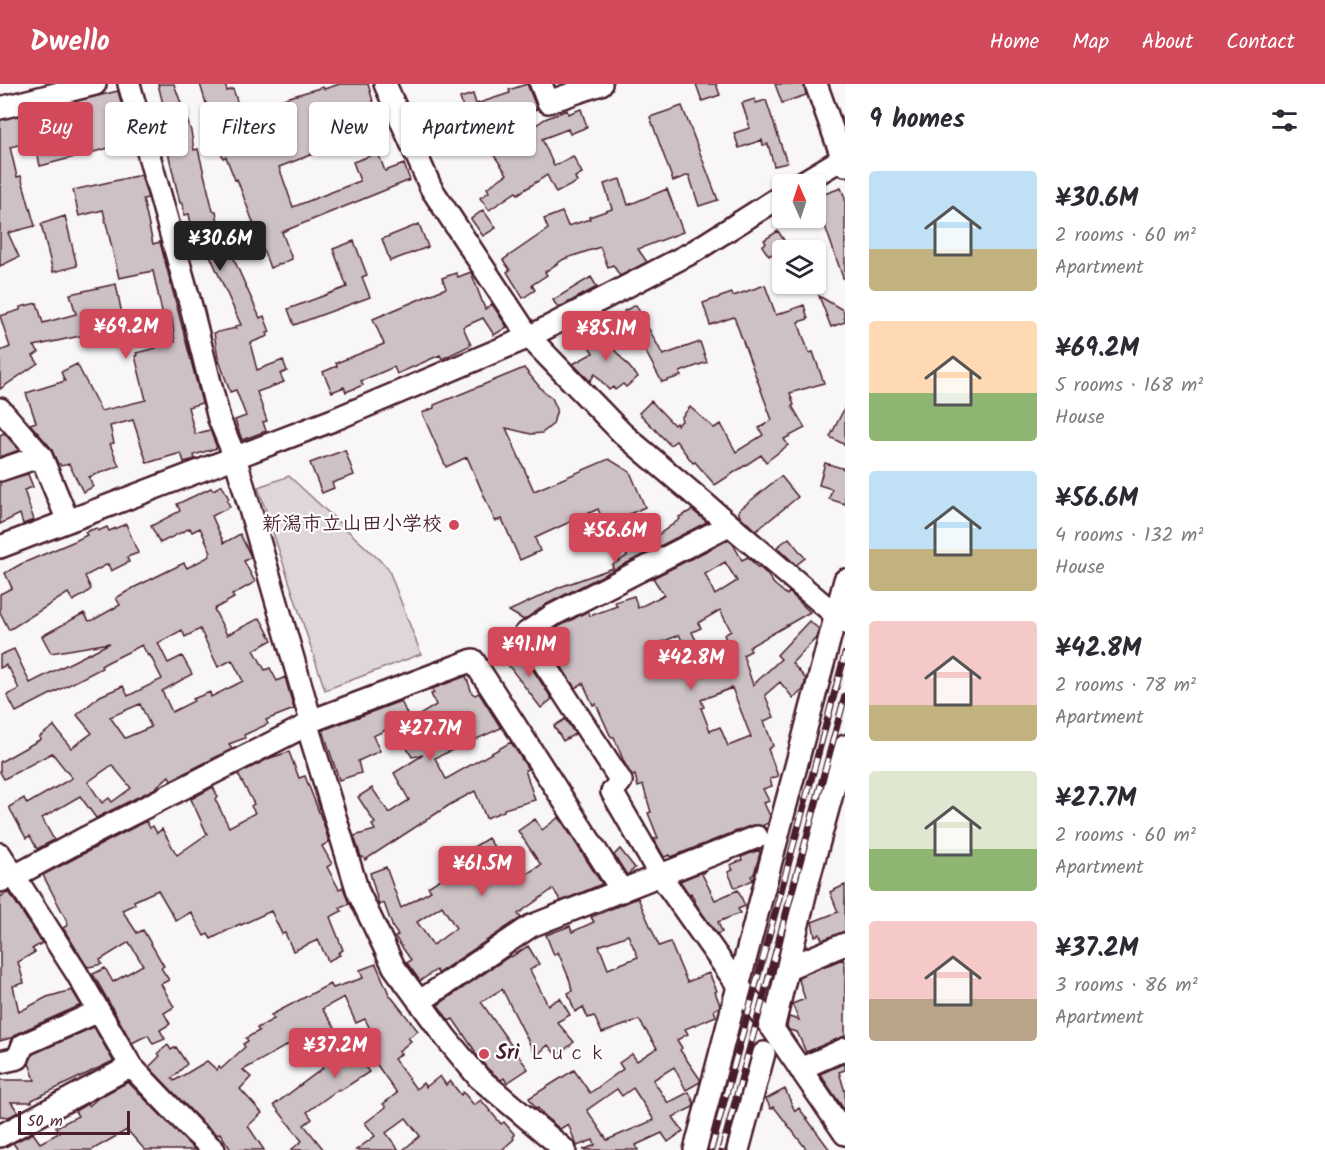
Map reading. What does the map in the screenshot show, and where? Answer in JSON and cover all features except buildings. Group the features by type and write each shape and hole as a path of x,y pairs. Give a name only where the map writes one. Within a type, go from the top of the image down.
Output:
{"street":[{"path":"0,108 49,90 95,84"},
{"path":"129,84 180,265 219,419 235,457 358,892 394,967 479,1078 565,1150"},
{"path":"386,84 431,188 529,336 623,434 840,619"},
{"path":"541,84 548,102 601,84"},
{"path":"816,84 844,160 818,174"},
{"path":"0,547 333,420 529,336 693,252 772,202"},
{"path":"0,410 41,456 68,521"},
{"path":"0,470 41,456"},
{"path":"729,525 553,615 525,634 621,781 612,792 660,875 737,984 773,1029 845,1134"},
{"path":"695,1150 737,984 840,619 845,580"},
{"path":"7,879 309,723 472,660 622,891"},
{"path":"773,1029 809,878 845,746"},
{"path":"419,1002 531,926 757,837"},
{"path":"0,854 7,879 99,1011 132,1066 214,1150"},
{"path":"788,968 845,944"},
{"path":"0,1062 18,1058 23,1045 99,1011"},
{"path":"800,1069 845,1049"},
{"path":"738,1150 764,1053"},
{"path":"0,1136 132,1066"}],"shaded area":[{"path":"289,476 388,568 421,654 325,690 258,487"}],"railway":[{"path":"711,1150 845,654"},
{"path":"722,1150 845,696"}],"place":[{"name":"新潟市立山田小学校","path":"454,525"},
{"name":"Sri Ｌｕｃｋ","path":"484,1054"}]}
